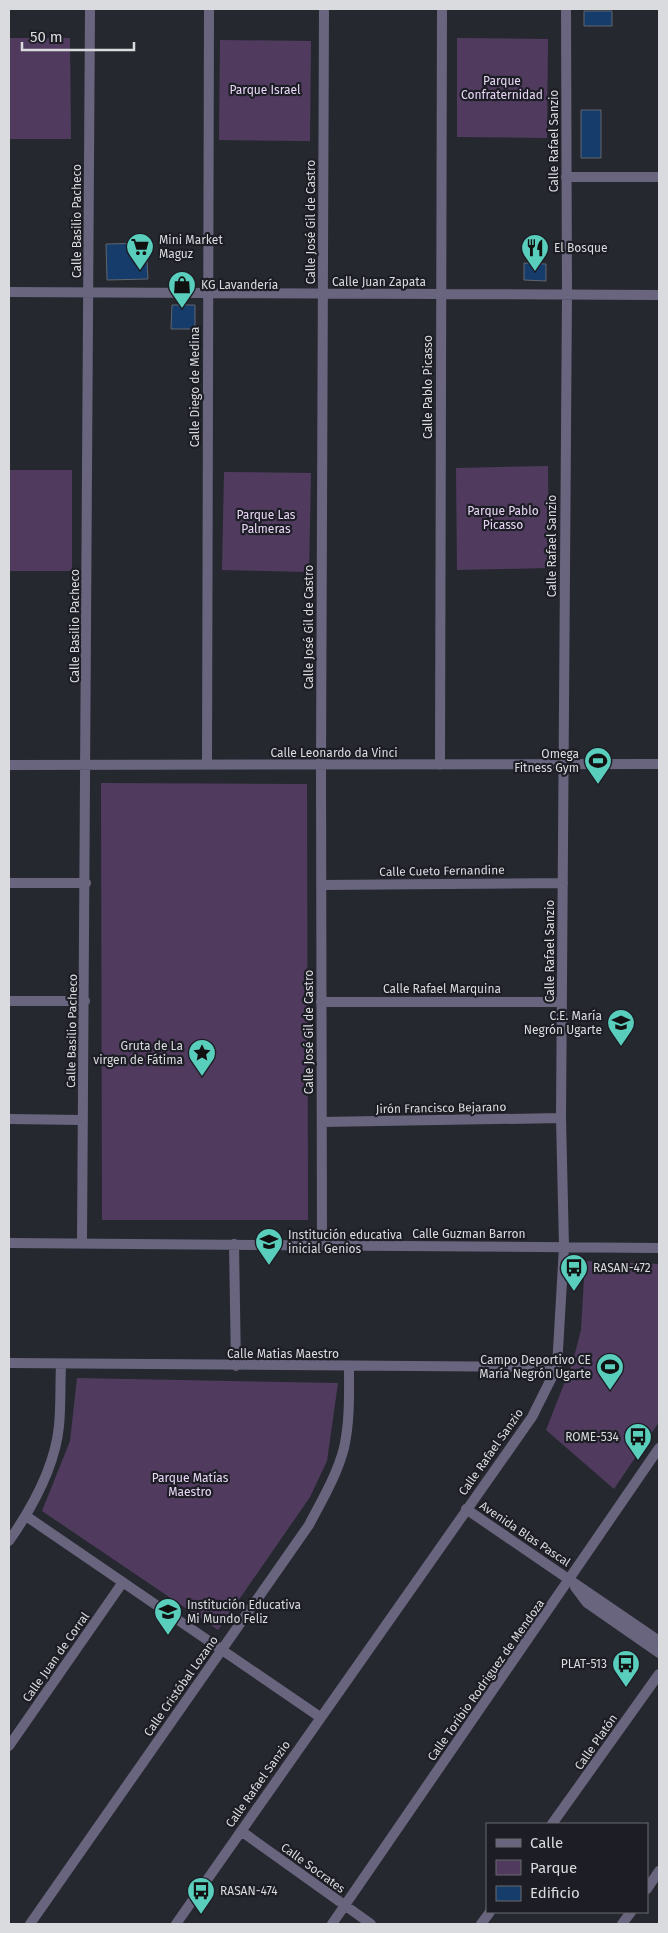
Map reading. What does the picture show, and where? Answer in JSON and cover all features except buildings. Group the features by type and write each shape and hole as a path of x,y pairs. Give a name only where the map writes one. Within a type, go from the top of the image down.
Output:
{"street":[{"name":"Calle Basilio Pacheco","path":"82,1243 87,766 90,9"},
{"name":"Calle Diego de Medina","path":"207,765 208,9"},
{"name":"Calle José Gil de Castro","path":"322,1245 320,766 324,9"},
{"name":"Calle Pablo Picasso","path":"440,765 442,9"},
{"name":"Calle Rafael Sanzio","path":"176,1924 532,1417 557,1366 564,1247 561,1118 567,295 566,9"},
{"path":"566,177 659,177"},
{"name":"Calle Juan Zapata","path":"9,292 659,295"},
{"name":"Calle Leonardo da Vinci","path":"9,765 659,764"},
{"path":"9,883 86,883"},
{"name":"Calle Cueto Fernandine","path":"321,885 563,883"},
{"path":"9,1001 85,1000"},
{"name":"Calle Rafael Marquina","path":"321,1002 562,1002"},
{"name":"Jirón Francisco Bejarano","path":"322,1122 561,1118"},
{"path":"9,1119 83,1120"},
{"name":"Calle Guzman Barron","path":"9,1242 659,1248"},
{"path":"234,1244 236,1366"},
{"name":"Calle Matias Maestro","path":"9,1363 349,1367 557,1366"},
{"path":"9,1541 26,1516 50,1462 59,1427 61,1364"},
{"name":"Calle Cristóbal Lozano","path":"30,1924 309,1525 327,1491 344,1448 349,1414 349,1367"},
{"name":"Calle Toribio Rodriguez de Mendoza","path":"332,1924 659,1448"},
{"name":"Avenida Blas Pascal","path":"466,1509 659,1641"},
{"path":"26,1516 320,1718"},
{"name":"Avenida Blas Pascal","path":"570,1580 588,1603 659,1653"},
{"name":"Calle Juan de Corral","path":"9,1746 123,1582"},
{"name":"Calle Platón","path":"553,1823 659,1674"},
{"name":"Calle Socrates","path":"241,1831 371,1924"},
{"path":"648,1888 659,1871"},
{"path":"481,1924 489,1913"},
{"path":"622,1924 630,1913"}],"green space":[{"path":"9,38 70,38 71,139 9,139"},
{"name":"Parque Confraternidad","path":"457,38 548,39 547,138 457,137"},
{"name":"Parque Israel","path":"220,40 311,41 310,141 219,140"},
{"name":"Parque Pablo Picasso","path":"548,466 549,568 457,570 456,468"},
{"path":"9,470 72,470 72,571 9,571"},
{"name":"Parque Las Palmeras","path":"224,472 311,473 309,572 222,570"},
{"path":"101,783 307,784 308,1220 102,1220"},
{"name":"Campo Deportivo CE María Negrón Ugarte","path":"585,1261 659,1264 659,1422 614,1489 546,1430 573,1361 581,1330"},
{"name":"Parque Matías Maestro","path":"77,1378 338,1383 327,1461 310,1497 218,1630 42,1511 70,1441"}],"place":[{"name":"Mini Market Maguz","path":"140,271"},
{"name":"El Bosque","path":"535,272"},
{"name":"KG Lavandería","path":"182,309"},
{"name":"Omega Fitness Gym","path":"598,785"},
{"name":"C.E. María Negrón Ugarte","path":"621,1047"},
{"name":"Gruta de La virgen de Fátima","path":"202,1077"},
{"name":"Institución educativa inicial Genios","path":"269,1266"},
{"name":"RASAN-472","path":"574,1292"},
{"name":"Campo Deportivo CE María Negrón Ugarte","path":"610,1391"},
{"name":"ROME-534","path":"638,1461"},
{"name":"Institución Educativa Mi Mundo Feliz","path":"168,1636"},
{"name":"PLAT-513","path":"626,1688"},
{"name":"RASAN-474","path":"201,1915"}]}
